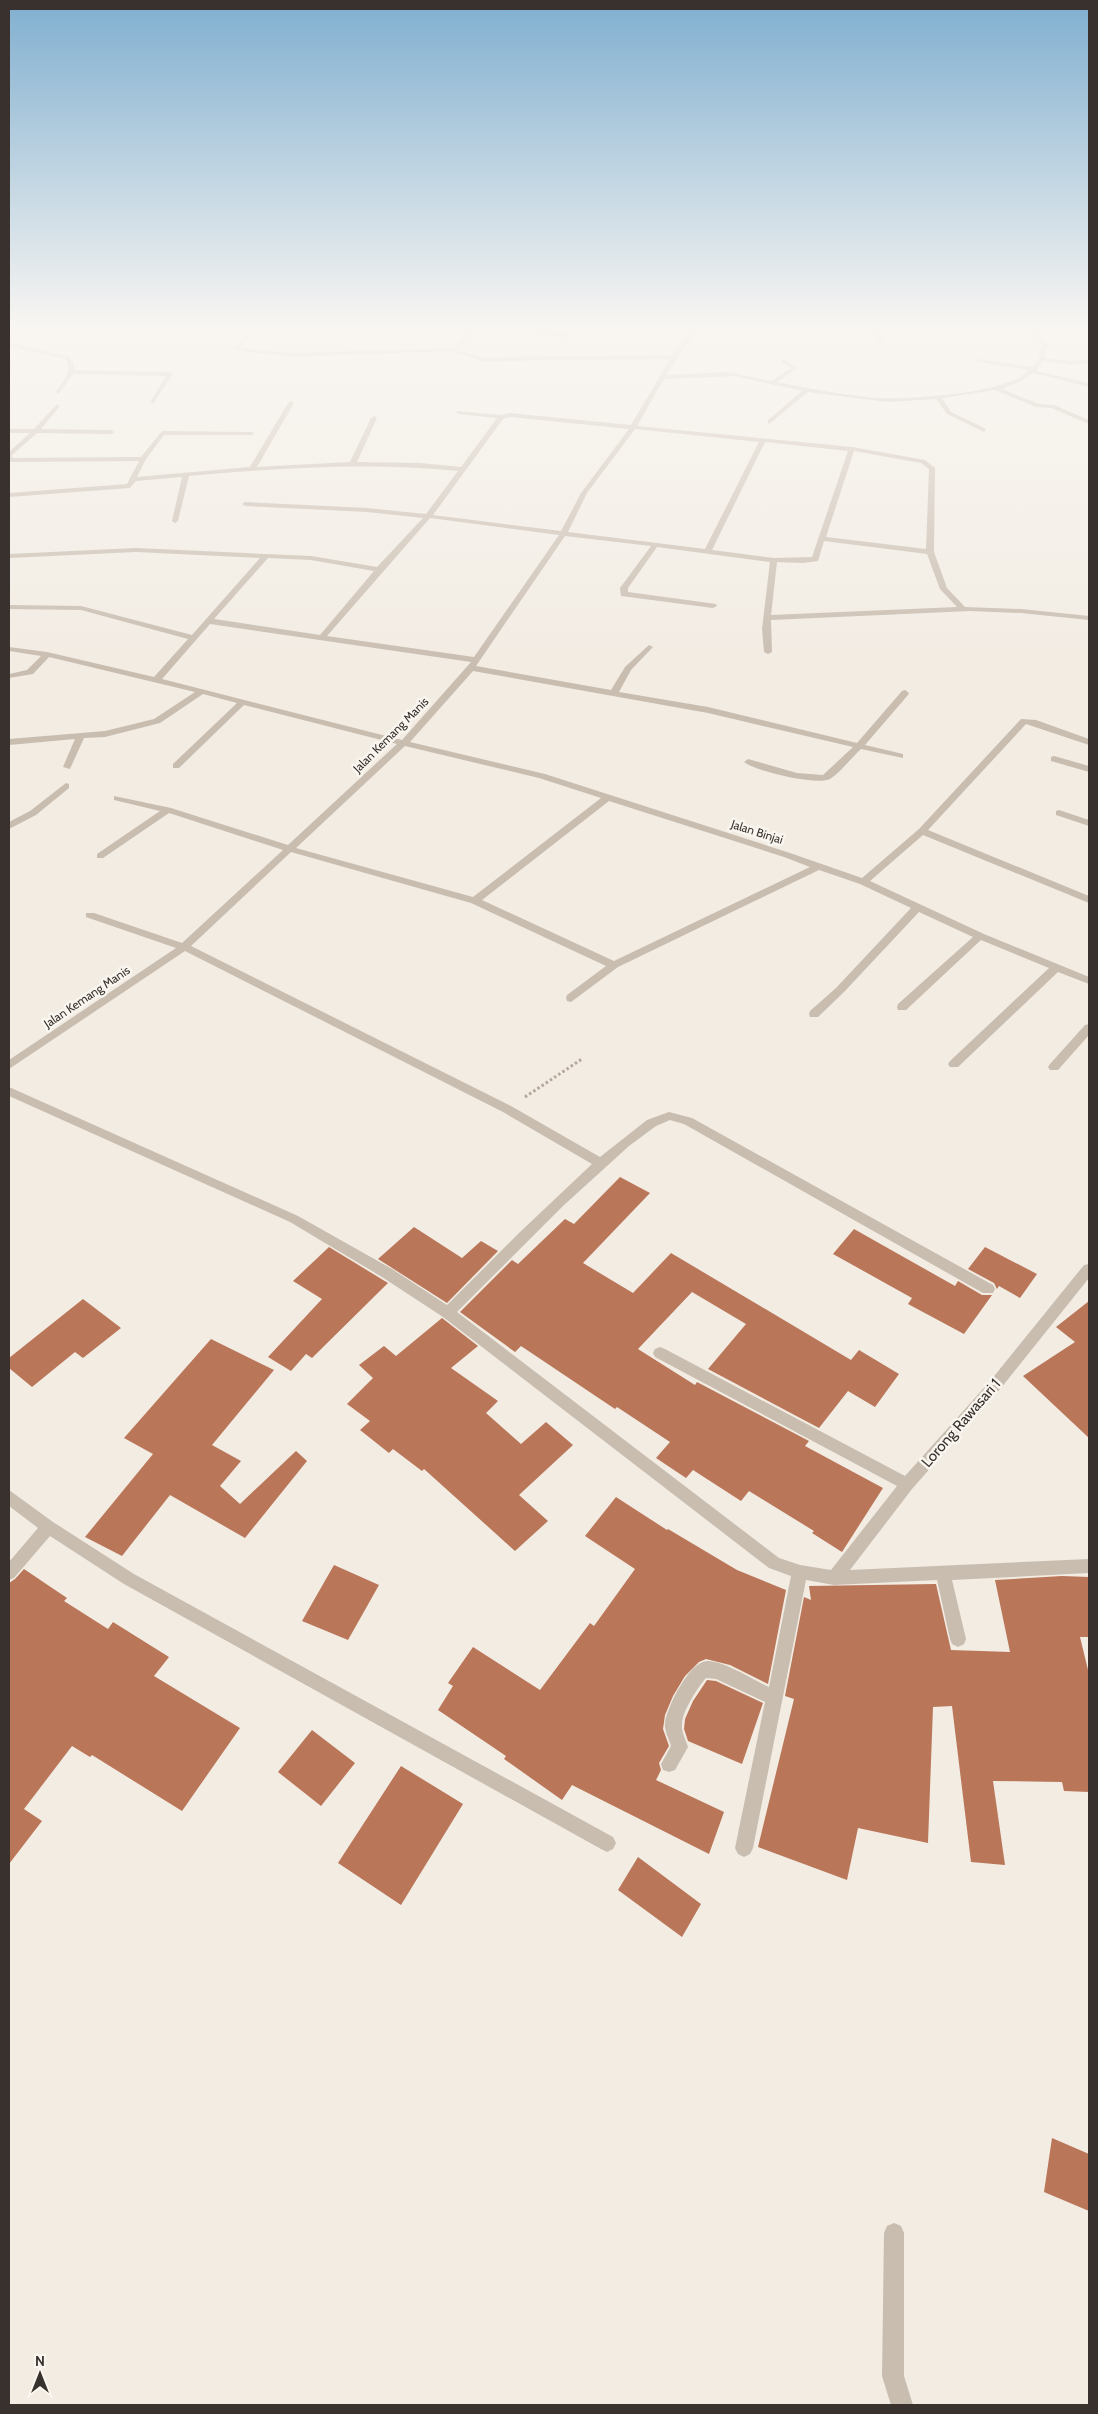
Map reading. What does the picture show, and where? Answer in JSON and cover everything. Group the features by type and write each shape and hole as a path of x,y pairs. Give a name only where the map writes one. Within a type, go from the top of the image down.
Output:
{"street":[{"path":"22,444 9,456 11,460 143,459"},
{"path":"9,495 130,486 143,459 154,444"},
{"path":"252,469 267,444"},
{"path":"353,463 362,444"},
{"path":"322,637 378,570 428,516 481,444"},
{"name":"Jalan Kemang Manis","path":"9,1065 184,947 405,742 477,660 564,532 584,493 621,444"},
{"path":"707,552 761,444"},
{"path":"799,444 913,458 923,461 932,468 930,552 944,588 963,609"},
{"path":"245,504 367,510 428,516 564,532 707,552 774,560 803,561 815,559 852,449"},
{"path":"133,479 353,463 418,464 461,469"},
{"path":"174,521 186,475"},
{"path":"822,539 930,552"},
{"path":"656,544 624,588 624,594 713,606"},
{"path":"9,556 136,550 311,558 378,570"},
{"path":"156,680 266,556"},
{"path":"768,652 766,630 774,560"},
{"path":"9,608 81,608 194,638"},
{"path":"767,618 963,609 1022,610 1089,618"},
{"path":"209,621 477,660"},
{"path":"613,694 628,669 649,647"},
{"name":"Jalan Binjai","path":"9,649 47,654 244,701 304,719 542,776 787,855 862,882 980,936 1089,982"},
{"path":"9,676 30,672 47,654"},
{"path":"471,668 708,710 900,756"},
{"path":"9,742 105,734 157,720 202,691"},
{"path":"748,762 794,774 819,778 831,774 859,746 905,693"},
{"path":"176,766 244,701"},
{"path":"862,882 922,830 1024,721 1033,722 1089,742"},
{"path":"67,767 81,736"},
{"path":"1054,758 1089,769"},
{"path":"9,826 33,812 66,786"},
{"path":"475,901 608,797"},
{"path":"117,798 168,810 290,849 475,901 614,965"},
{"path":"100,856 168,810"},
{"path":"1059,813 1089,823"},
{"path":"922,830 1089,900"},
{"path":"571,998 614,965 817,867"},
{"path":"814,1014 840,990 917,908"},
{"path":"90,916 184,947 508,1109 600,1163"},
{"path":"902,1006 980,936"},
{"path":"954,1064 1056,968"},
{"path":"1054,1067 1089,1028"},
{"path":"9,1090 294,1219 387,1273 448,1313 774,1563 800,1572 834,1578 1089,1566"},
{"path":"448,1313 600,1163 648,1125 669,1116 688,1121 988,1289"},
{"name":"Lorong Rawasari 1","path":"834,1578 907,1484 1088,1276"},
{"path":"660,1353 907,1484"},
{"path":"9,1497 48,1527 130,1579 606,1842"},
{"path":"9,1573 48,1527"},
{"path":"744,1848 800,1572"},
{"path":"943,1573 958,1638"},
{"path":"669,1764 680,1747 673,1725 675,1716 693,1680 700,1672 707,1669 717,1671 774,1698"},
{"path":"894,2233 893,2376 902,2405"}],"path":[{"path":"508,1109 582,1059"}],"building":[{"path":"620,1177 650,1193 583,1263 633,1293 671,1253 851,1360 859,1350 899,1374 875,1407 848,1391 819,1428 708,1369 746,1324 692,1292 638,1349 695,1385 697,1382 809,1441 805,1446 883,1488 842,1552 812,1533 814,1531 749,1491 741,1501 693,1470 686,1478 656,1458 670,1442 617,1407 615,1409 521,1346 515,1352 460,1312 512,1260 518,1264 565,1219 574,1224"},
{"path":"414,1227 462,1258 481,1241 498,1251 447,1303 378,1259"},
{"path":"854,1229 955,1286 958,1281 982,1295 992,1295 964,1334 908,1304 912,1298 833,1254"},
{"path":"329,1247 388,1283 312,1358 306,1354 291,1371 268,1357 322,1299 293,1281"},
{"path":"985,1247 1037,1274 1020,1298 999,1286 997,1289 994,1283 968,1269"},
{"path":"83,1299 121,1328 83,1358 75,1352 32,1387 9,1368 9,1358"},
{"path":"1089,1301 1089,1438 1023,1376 1075,1342 1056,1327"},
{"path":"442,1318 478,1346 451,1368 498,1401 486,1413 521,1444 546,1422 573,1445 519,1495 548,1521 515,1551 424,1469 422,1471 393,1449 389,1453 360,1430 370,1421 347,1404 373,1378 359,1365 384,1346 396,1356"},
{"path":"211,1339 274,1370 212,1445 241,1461 220,1486 240,1504 296,1451 307,1461 245,1538 170,1495 122,1556 85,1537 153,1454 124,1438"},
{"path":"616,1497 667,1530 737,1570 786,1590 768,1684 730,1665 706,1659 699,1662 685,1676 673,1696 665,1715 663,1729 669,1746 659,1763 661,1770 656,1780 724,1812 709,1854 572,1785 562,1800 504,1759 506,1756 438,1710 453,1686 448,1683 473,1647 540,1690 590,1623 594,1626 635,1569 585,1536"},
{"path":"334,1565 379,1585 348,1640 302,1621"},
{"path":"24,1569 67,1598 64,1601 108,1629 113,1622 169,1657 154,1676 240,1728 182,1811 92,1755 90,1757 72,1746 24,1809 42,1821 9,1864 9,1583"},
{"path":"1062,1576 1089,1577 1089,1637 1080,1637 1089,1674 1089,1792 1064,1791 1062,1782 993,1781 1005,1865 971,1862 952,1706 933,1707 928,1843 858,1828 847,1880 758,1847 794,1699 785,1696 804,1597 811,1600 809,1586 936,1584 951,1650 1010,1652 995,1580"},
{"path":"707,1680 716,1681 763,1703 742,1764 688,1741 684,1729 685,1719 693,1701"},
{"path":"312,1730 355,1763 321,1806 278,1772"},
{"path":"401,1766 463,1804 401,1905 338,1863"},
{"path":"638,1857 701,1904 682,1937 618,1890"},
{"path":"1052,2138 1089,2154 1089,2211 1044,2192"}]}
